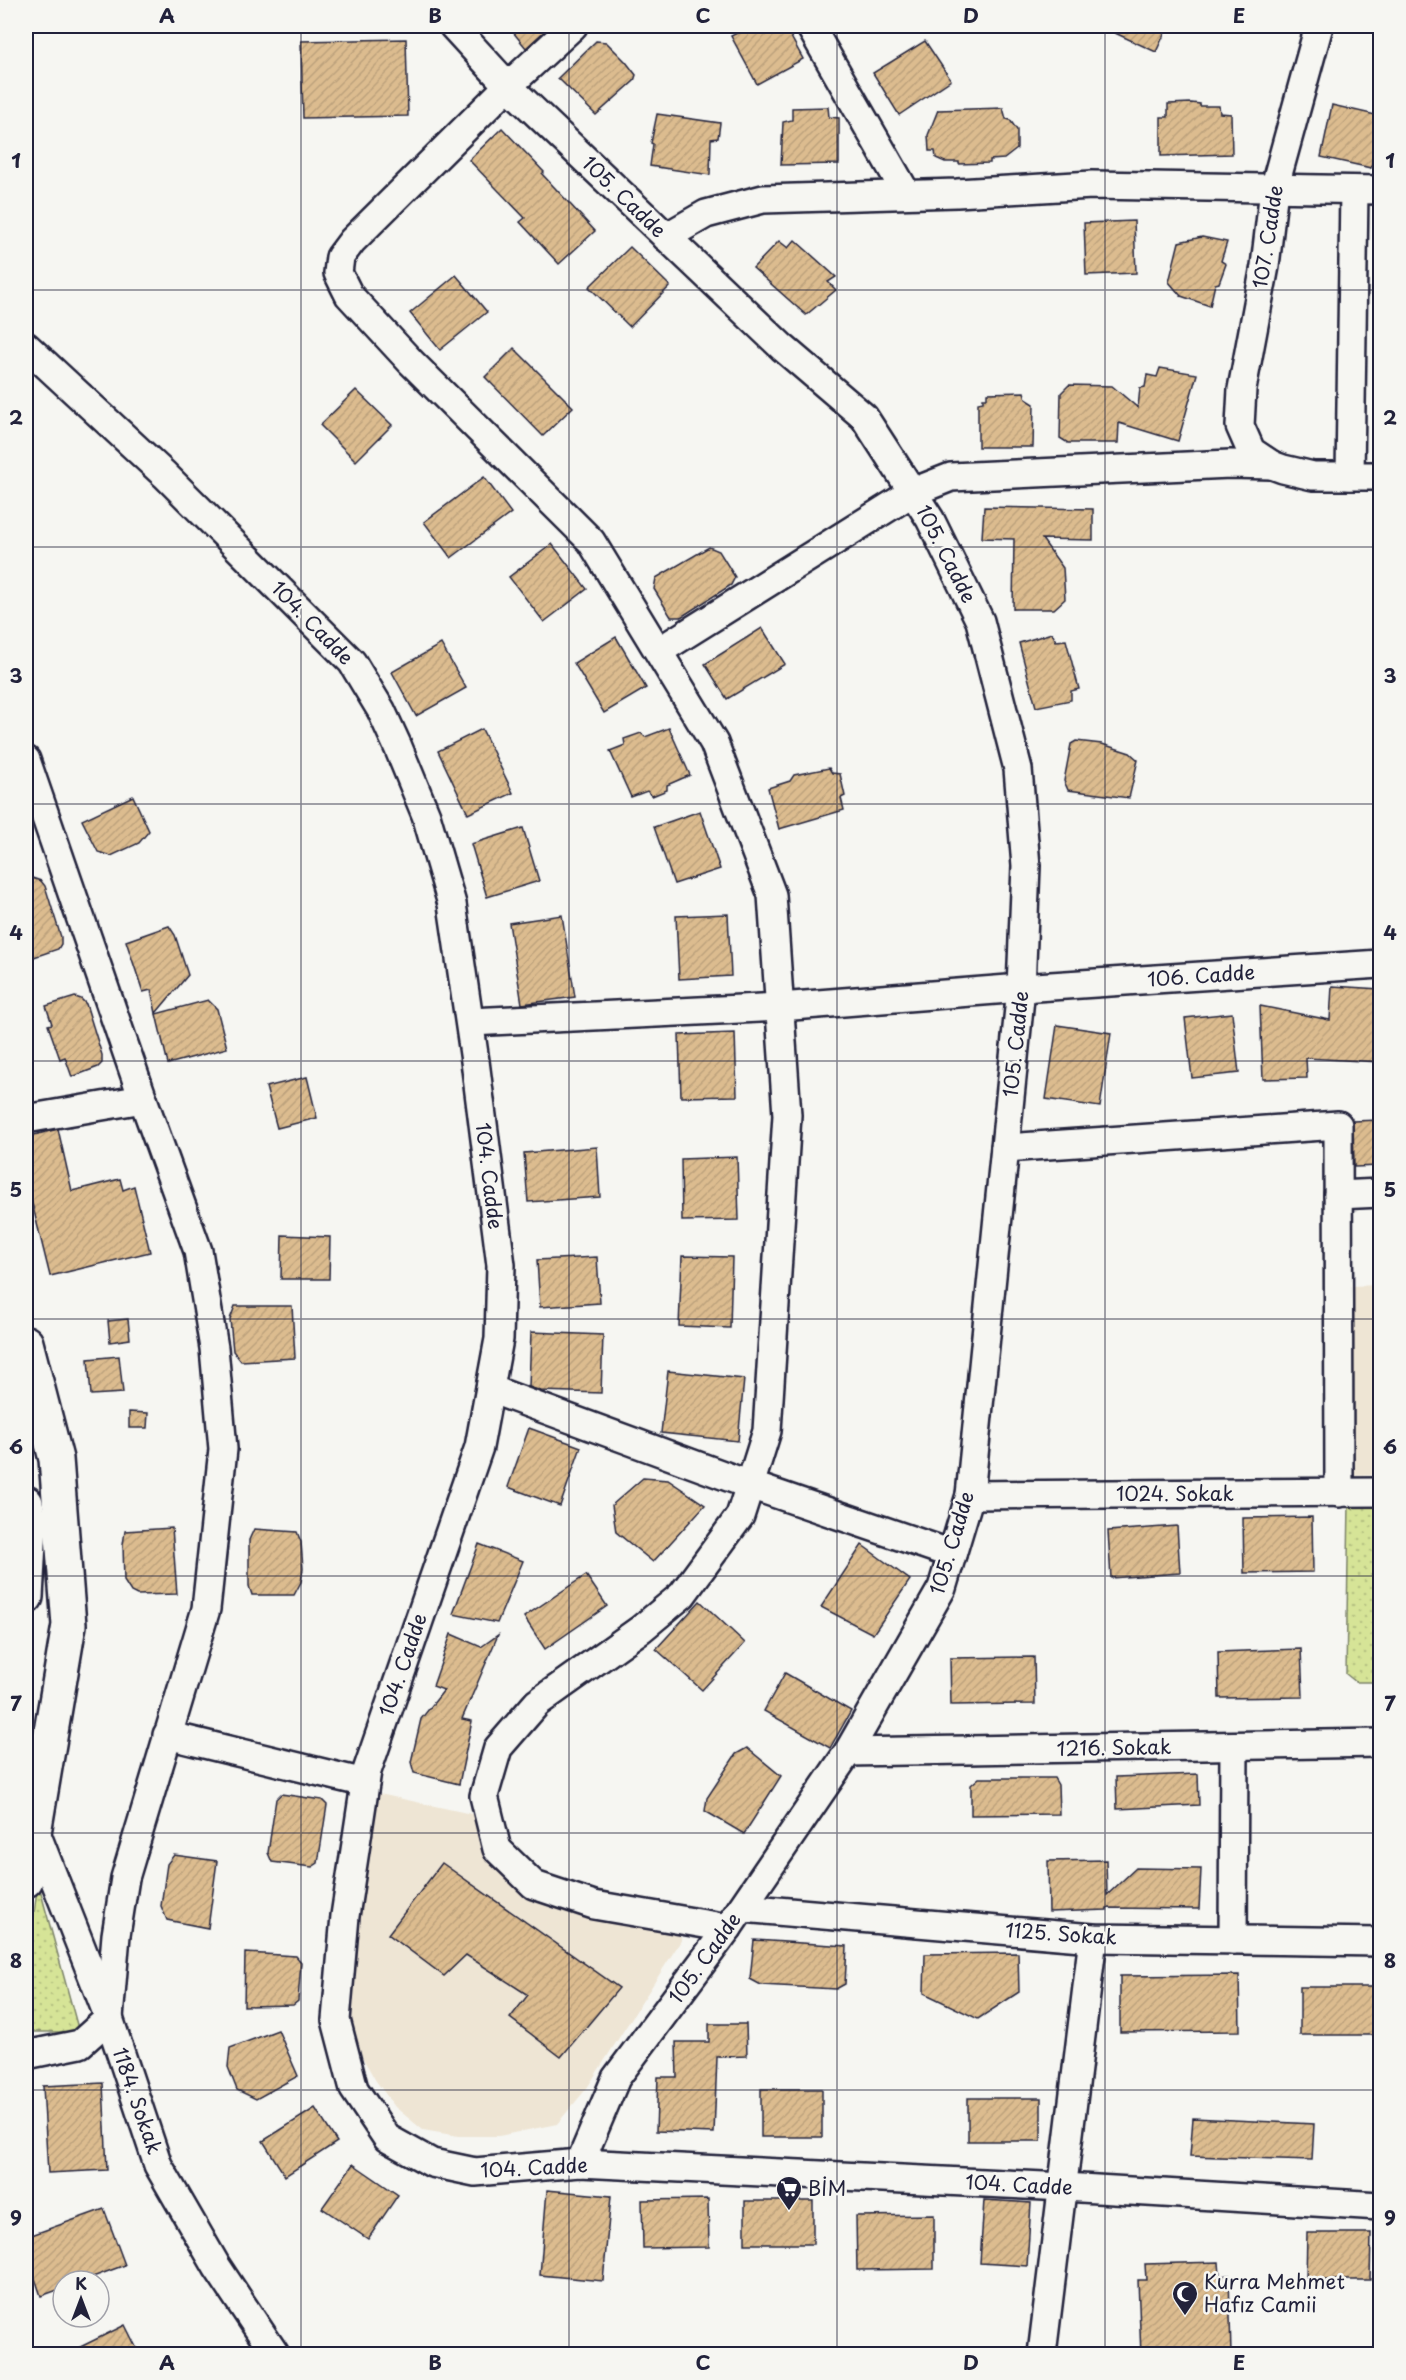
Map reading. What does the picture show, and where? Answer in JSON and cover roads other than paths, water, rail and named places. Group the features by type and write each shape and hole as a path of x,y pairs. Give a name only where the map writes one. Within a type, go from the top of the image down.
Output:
{"main road":[{"path":"26,1343 57,1459 69,1624 26,1880"},
{"path":"26,1503 30,1524 26,1597"}],"street":[{"name":"105. Cadde","path":"453,26 507,86 782,347 864,417 930,519 980,621 1018,770 1026,866 1022,988 970,1495 942,1588 848,1752 735,1918 616,2078 580,2163"},
{"name":"1125. Sokak","path":"573,26 507,86 352,241 340,257 338,273 349,295 411,362 591,541 714,743 772,895 787,1115 767,1431 740,1516 682,1595 641,1629 537,1703 498,1748 484,1796 496,1849 534,1885 594,1905 735,1918 1093,1938 1380,1942"},
{"path":"810,26 906,193"},
{"name":"107. Cadde","path":"1262,458 1240,426 1242,389 1265,266 1274,189 1319,26"},
{"path":"666,237 706,214 763,199 1092,186 1367,190 1350,476"},
{"name":"104. Cadde","path":"26,346 165,475 352,662 381,710 426,815 452,904 470,1022 501,1265 499,1339 479,1447 377,1741 365,1783 345,1916 336,2020 354,2088 387,2138 432,2163 475,2172 580,2163 1064,2187 1380,2206"},
{"path":"658,651 913,492 951,477 1230,464 1262,458 1313,476 1380,476"},
{"path":"26,760 198,1251 214,1348 223,1449 206,1610 166,1735 125,1878 116,1935 109,2018 80,2044 26,2055"},
{"name":"106. Cadde","path":"470,1022 780,1007 1380,964"},
{"path":"26,1119 143,1099"},
{"path":"1005,1148 1338,1125 1339,1493"},
{"path":"1338,1195 1380,1193"},
{"path":"490,1389 750,1485 952,1554"},
{"name":"1024. Sokak","path":"970,1495 1380,1492"},
{"path":"166,1735 365,1783"},
{"name":"1216. Sokak","path":"848,1752 1380,1743"},
{"path":"1233,1940 1234,1746"},
{"name":"1184. Sokak","path":"35,1830 109,2018 158,2165 217,2267 275,2355"},
{"path":"1042,2355 1093,1938"}],"place":[{"name":"BİM","path":"789,2212"},
{"name":"Kurra Mehmet Hafız Camii","path":"1185,2317"}]}
